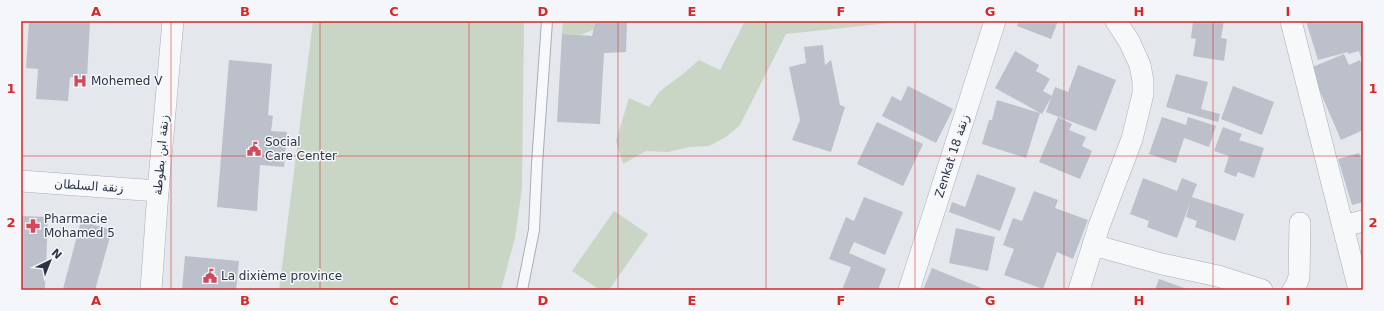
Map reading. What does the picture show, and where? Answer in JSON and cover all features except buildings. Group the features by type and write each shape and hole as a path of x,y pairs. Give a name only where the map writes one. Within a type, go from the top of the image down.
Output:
{"street":[{"name":"زنقة ابن بطوطة","path":"151,290 173,21"},
{"name":"Zenkat 18 زنقة","path":"909,290 995,21"},
{"path":"1079,290 1093,245 1132,140 1143,94 1143,76 1140,65 1129,41 1116,21"},
{"path":"1291,21 1359,290"},
{"name":"زنقة السلطان","path":"21,181 158,191"},
{"path":"1343,226 1363,221"},
{"path":"1293,290 1299,277 1300,223"},
{"path":"1093,245 1162,264 1218,276 1262,290"}],"lane":[{"path":"522,290 534,230 547,21"}],"green space":[{"path":"313,21 524,21 522,188 515,238 501,290 279,290"},
{"path":"563,21 627,22 595,23 593,30 580,35 562,34"},
{"path":"745,21 908,21 786,34 740,125 726,137 709,146 690,147 668,152 646,151 623,164 616,141 629,98 649,107 660,91 699,60 720,70"},
{"path":"614,211 648,234 609,290 600,290 572,271"}],"place":[{"name":"Mohemed V","path":"80,81"},
{"name":"Social Care Center","path":"254,149"},
{"name":"Pharmacie Mohamed 5","path":"33,226"},
{"name":"La dixième province","path":"210,276"}]}
